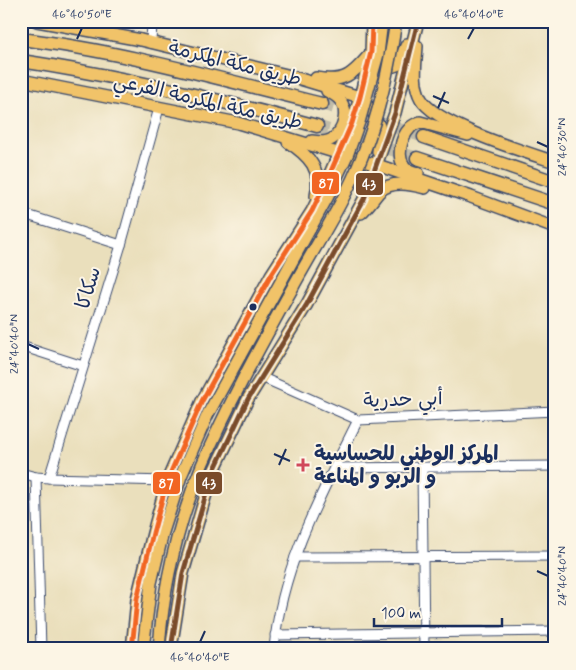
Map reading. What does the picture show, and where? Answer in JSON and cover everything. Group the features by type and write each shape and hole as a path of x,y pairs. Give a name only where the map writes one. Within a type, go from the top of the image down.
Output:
{"highway":[{"name":"طريق مكة المكرمة","path":"21,39 50,42 172,67 322,104"},
{"name":"طريق مكة المكرمة","path":"21,61 148,85 238,105 317,126"},
{"path":"424,137 555,182"},
{"path":"417,158 555,204"}],"main road":[{"path":"37,21 151,43 288,75 360,97 373,112 379,126 377,165"},
{"path":"132,649 137,600 167,481 202,402 271,275 312,211 339,154 360,97 371,52 372,21"},
{"path":"143,649 151,584 163,532 181,476 208,414 328,196 348,153 359,122 378,54 382,21"},
{"path":"159,649 168,580 188,504 202,466 224,416 294,285 331,222 358,166 372,132 382,98 396,21"},
{"path":"371,52 378,62 385,66 397,65 418,21"},
{"path":"418,21 415,84 422,100 437,115 496,143"},
{"path":"172,649 183,573 211,477 240,414 261,376 307,304 364,199 395,113 418,21"},
{"path":"288,75 330,80 346,78 358,68 371,52"},
{"path":"274,133 311,141 322,142 331,140 339,132 346,114 341,100 288,75"},
{"name":"طريق مكة المكرمة الفرعي","path":"21,80 238,123 377,165 555,228"},
{"path":"471,197 451,184 406,168 401,160 400,147 403,137 411,127 420,122 555,162"},
{"path":"274,133 297,148 316,169 318,178 317,189 312,211"},
{"path":"351,223 367,208 380,191 392,185 413,185 471,197"}],"street":[{"path":"151,43 152,21"},
{"name":"سكاكا","path":"49,478 122,245 159,108"},
{"path":"21,213 122,245"},
{"path":"21,346 83,366"},
{"name":"أبي حدرية","path":"261,376 358,420 555,411"},
{"path":"274,649 281,604 295,557 315,506 358,420"},
{"path":"334,468 555,466"},
{"path":"422,467 424,649"},
{"path":"21,473 49,478 167,481"},
{"path":"36,477 41,649"},
{"path":"295,557 555,556"},
{"path":"275,635 555,631"}],"tunnel":[{"path":"322,104 424,137"},
{"path":"317,126 417,158"}],"transit line":[{"name":"87","path":"132,649 137,599 167,481 202,401 271,275 312,211 328,178 352,123 360,97 371,52 372,21"},
{"name":"43","path":"171,649 183,573 211,477 248,399 307,304 364,199 395,113 418,21"}],"place":[{"name":"المركز الوطني للحساسية و الربو و المناعة","path":"303,465"}]}
